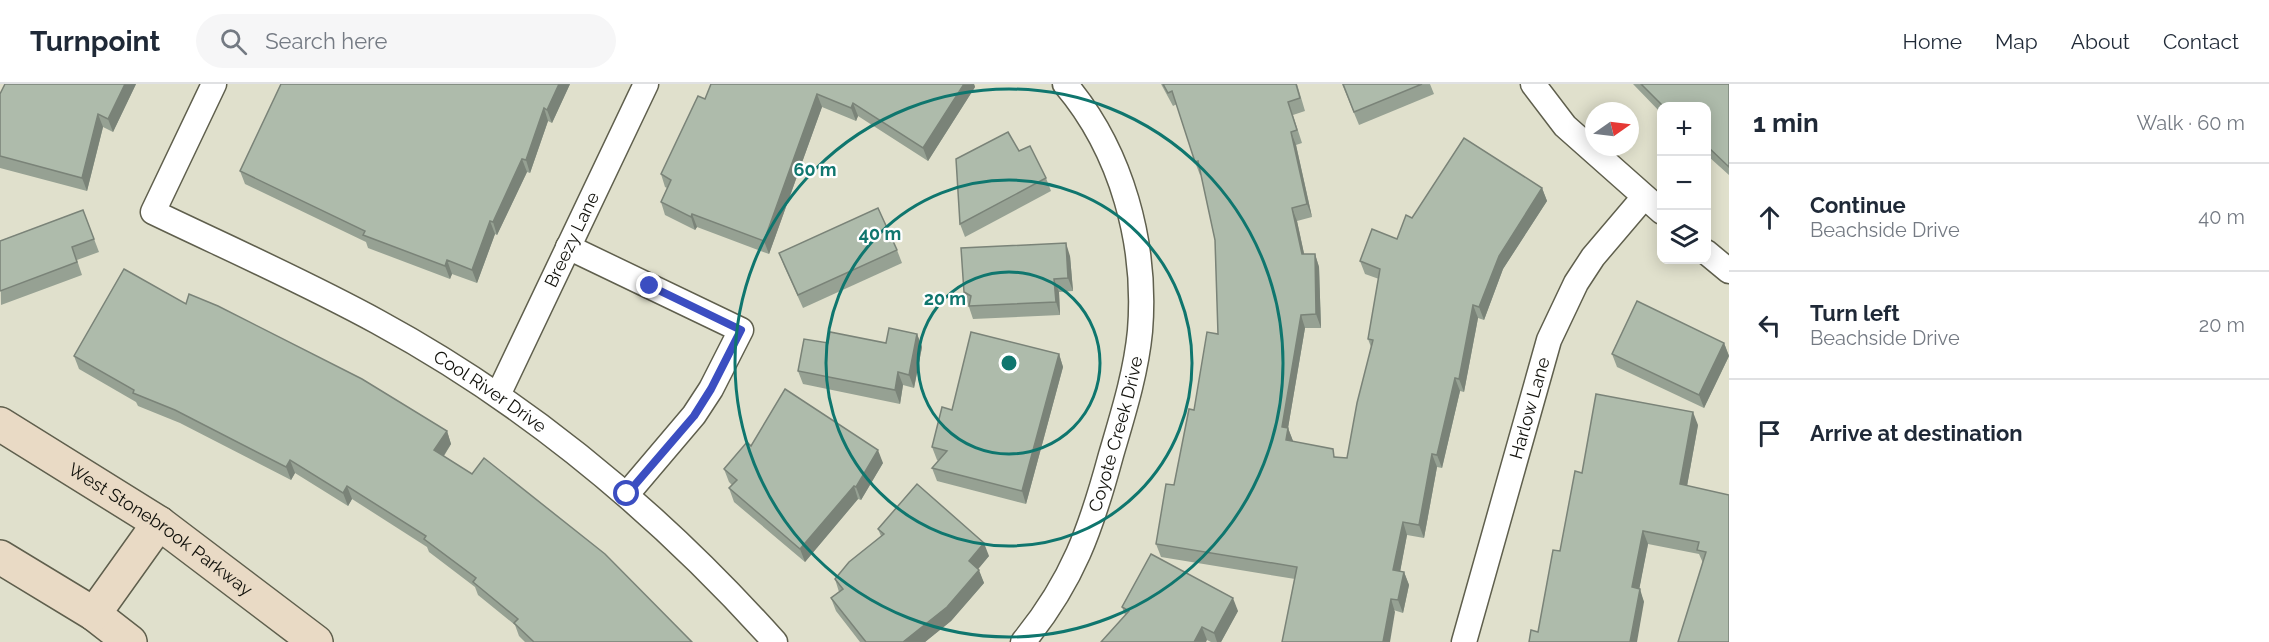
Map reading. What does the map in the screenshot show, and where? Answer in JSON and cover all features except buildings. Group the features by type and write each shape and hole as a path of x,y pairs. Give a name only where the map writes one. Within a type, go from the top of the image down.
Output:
{"street":[{"name":"Cool River Drive","path":"214,84 153,212 378,321 498,395 586,459 627,494 704,566 775,642"},
{"name":"Breezy Lane","path":"498,395 646,84"},
{"name":"Coyote Creek Drive","path":"1023,642 1058,595 1088,536 1129,393 1140,332 1141,301 1136,239 1129,209 1105,147 1089,118 1065,84"},
{"path":"1533,84 1565,126 1653,205"},
{"name":"Harlow Lane","path":"1464,642 1549,340 1576,283 1593,257 1653,205"},
{"path":"568,247 741,330 711,389 694,416 627,494"},
{"path":"1711,256 1729,272"},
{"name":"West Stonebrook Parkway","path":"0,424 159,523 316,642"},
{"path":"94,614 159,523"},
{"path":"0,557 94,614 130,642"}],"route":[{"path":"627,494 694,416 711,389 741,330 650,286"}]}
